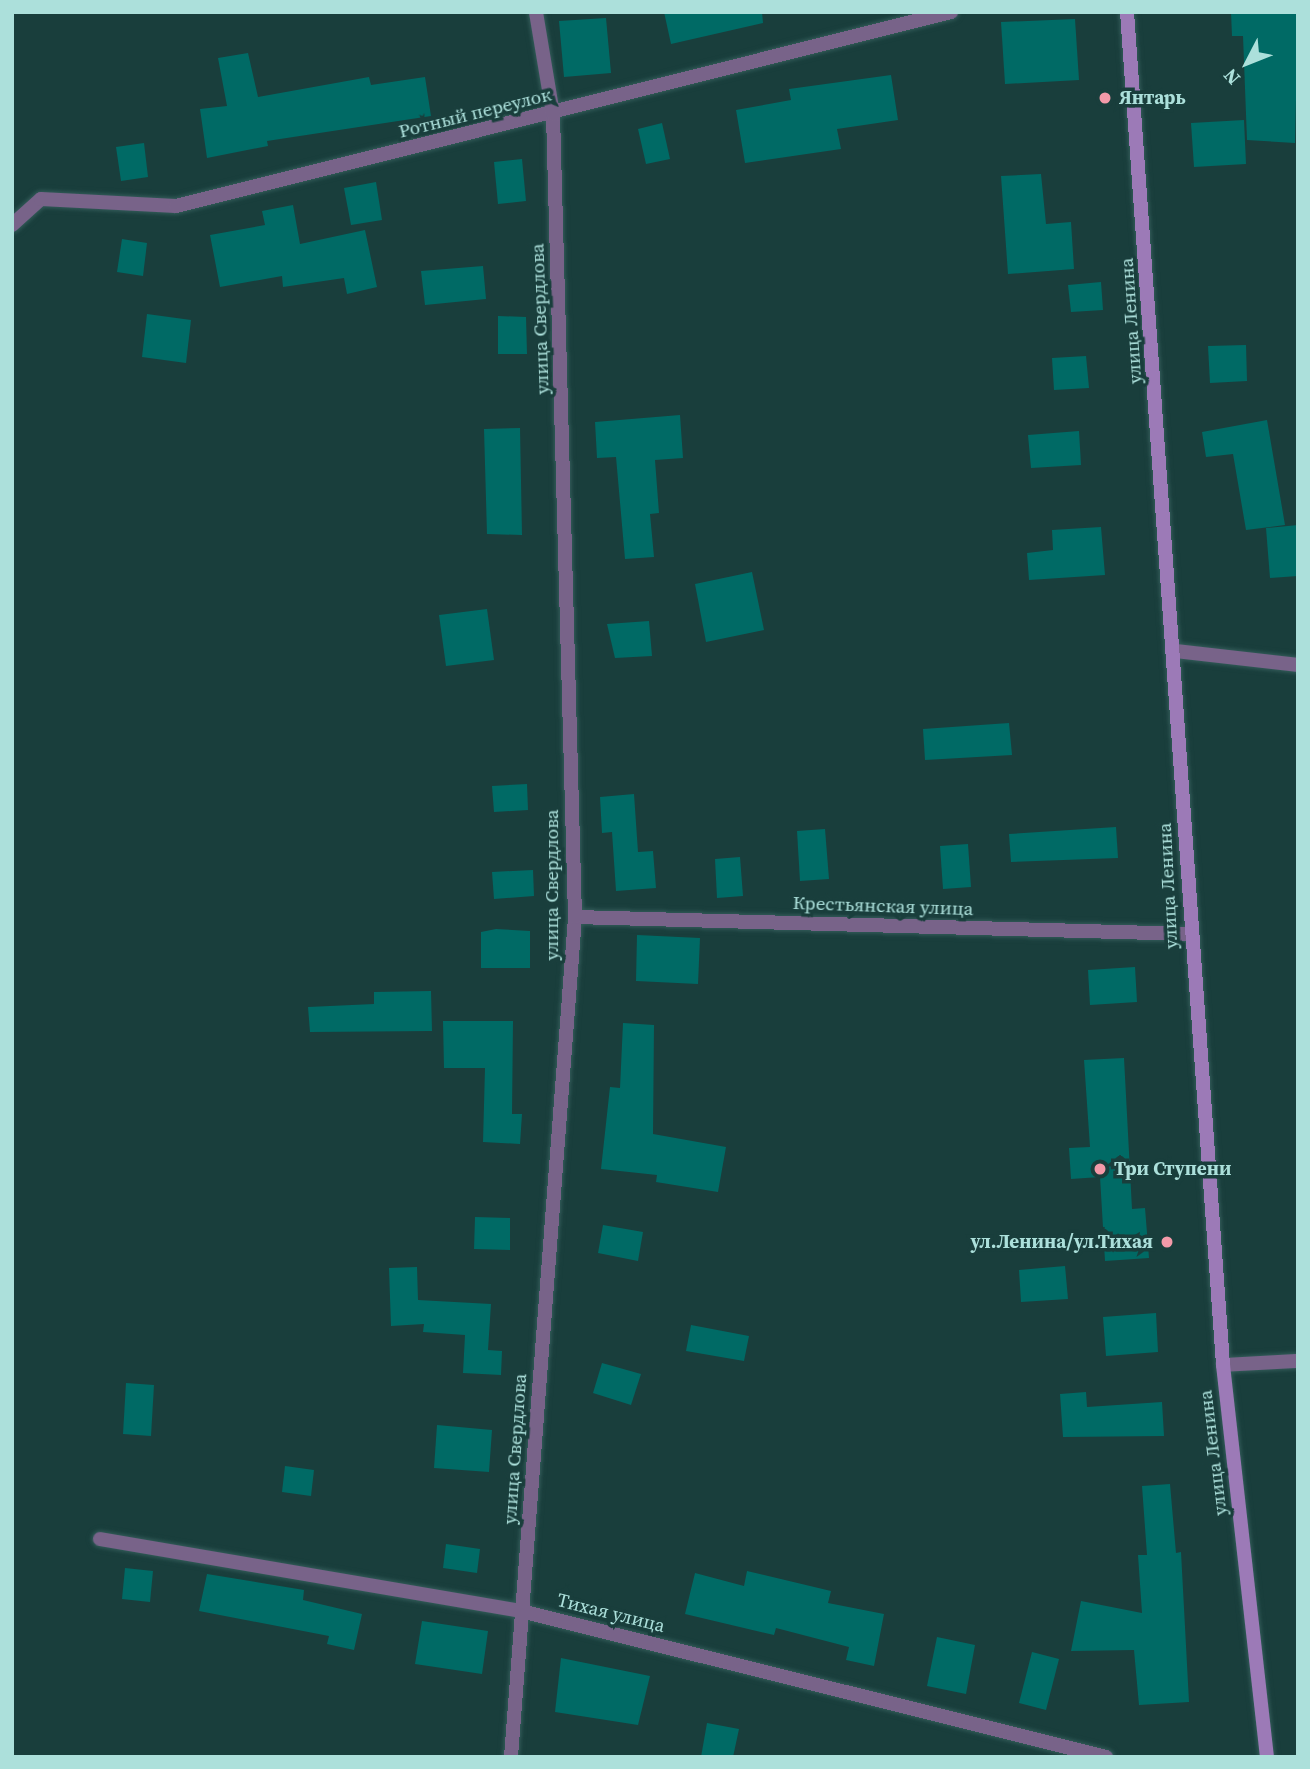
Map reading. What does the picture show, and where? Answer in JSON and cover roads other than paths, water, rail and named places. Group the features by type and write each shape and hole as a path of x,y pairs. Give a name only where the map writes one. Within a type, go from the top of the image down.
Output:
{"main road":[{"name":"улица Ленина","path":"1127,12 1176,651 1189,934 1223,1365 1268,1757"}],"street":[{"name":"улица Свердлова","path":"511,1757 575,917 553,114 536,12"},
{"name":"Ротный переулок","path":"12,225 41,199 176,206 553,114 951,12"},
{"path":"1176,651 1298,665"},
{"name":"Крестьянская улица","path":"575,917 1189,934"},
{"path":"1223,1365 1298,1361"},
{"name":"Тихая улица","path":"100,1539 522,1611 1106,1757"}],"place":[{"name":"Янтарь","path":"1105,98"},
{"name":"Три Ступени","path":"1100,1169"},
{"name":"ул.Ленина/ул.Тихая","path":"1167,1242"}]}
